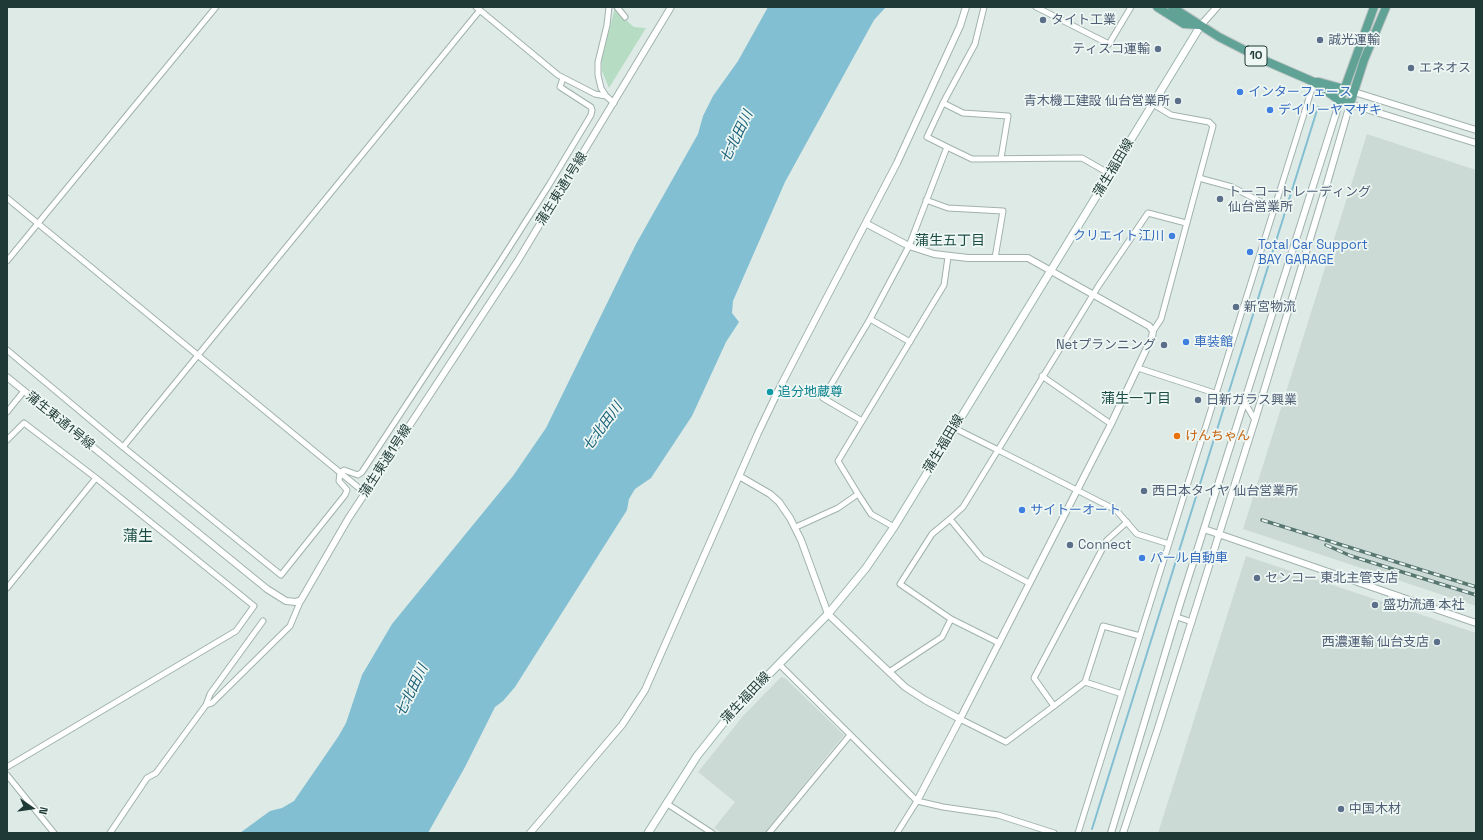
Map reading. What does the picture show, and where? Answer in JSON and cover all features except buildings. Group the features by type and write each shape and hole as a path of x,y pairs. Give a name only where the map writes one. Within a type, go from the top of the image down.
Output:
{"main road":[{"name":"10","path":"1157,7 1184,24 1201,25"},
{"name":"10","path":"1172,7 1219,37 1268,62 1330,89 1340,101 1350,104"},
{"path":"1340,101 1374,7"},
{"path":"1350,104 1364,60 1386,7"},
{"name":"蒲生福田線","path":"648,833 697,756 732,712 828,614 866,568 894,527 1201,25"},
{"name":"10","path":"1330,89 1344,88 1354,92"}],"street":[{"path":"7,261 216,7"},
{"path":"609,7 607,25 598,62 598,75 606,96 614,103"},
{"path":"617,7 625,17"},
{"name":"蒲生東通1号線","path":"7,377 267,590 286,601 296,602 301,600 348,519 517,262 671,7"},
{"path":"530,833 622,725 645,690 739,476 780,387 867,224 897,163 960,26 966,7"},
{"path":"984,7 975,44 943,103 927,137 972,159 1082,158 1110,174"},
{"path":"1036,7 1109,44 1131,7"},
{"path":"1201,25 1217,7"},
{"path":"123,447 478,9 563,78 595,94 606,96"},
{"path":"340,473 344,470 358,475 362,472 504,256 591,115 591,107 560,87 563,78"},
{"path":"1078,833 1218,394 1273,208 1316,83"},
{"path":"1354,92 1476,130"},
{"path":"1114,832 1176,617 1340,101"},
{"path":"943,103 964,113 1008,116 1001,158"},
{"path":"897,833 917,801 960,719 1111,424 1152,337 1153,331 1161,319 1199,178 1212,123 1171,114 1153,104"},
{"path":"1123,833 1192,622 1350,104 1476,143"},
{"path":"862,421 824,398 870,319 909,246 947,147"},
{"path":"1199,178 1232,187 1273,208"},
{"path":"7,198 365,493"},
{"path":"926,200 948,208 1004,211 995,258"},
{"path":"999,642 951,619 900,584 932,534 963,507 1042,376 1148,213 1186,223"},
{"path":"867,224 909,246 948,257 1028,258 1149,326 1153,331"},
{"path":"894,527 871,514 838,461 944,285 948,257"},
{"path":"870,319 910,342"},
{"path":"7,350 123,447 281,575 345,495 347,490 339,482 340,473"},
{"path":"1138,368 1218,394 1235,398 1245,403 1254,420"},
{"path":"1042,376 1111,424"},
{"path":"7,412 24,391"},
{"path":"7,440 24,423 96,478 254,606 236,631 7,767"},
{"path":"954,428 1116,510 1137,534 1169,544"},
{"path":"739,476 770,494 782,506 796,527 828,614 888,672 925,700 1006,742 1085,682 1103,626 1140,636"},
{"path":"7,588 96,478"},
{"path":"796,527 838,508 858,494"},
{"path":"950,519 982,558 1029,583"},
{"path":"1054,706 1034,678 1107,540 1127,522"},
{"path":"1204,529 1476,623"},
{"path":"206,705 212,702 290,626 301,600"},
{"path":"1176,617 1192,622"},
{"path":"888,672 942,637 951,619"},
{"path":"110,833 148,778 156,773 206,705 210,694 263,622"},
{"path":"779,664 917,801 943,807 998,815 1054,833"},
{"path":"1085,682 1122,694"},
{"path":"769,833 850,735"},
{"path":"8,777 54,833"},
{"path":"666,803 712,833"}],"shaded area":[{"path":"1367,134 1476,170 1476,606 1243,529"},
{"path":"1246,556 1476,633 1476,833 1158,833"},
{"path":"781,677 785,678 844,735 765,833 722,833 714,828 735,802 698,772 743,716"}],"green space":[{"path":"615,8 634,27 646,28 609,88 602,71 602,58"}],"water":[{"name":"七北田川","path":"768,7 886,7 874,20 785,182 733,301 732,313 739,322 726,342 692,416 651,478 635,489 629,499 627,510 515,687 503,701 495,707 465,767 428,833 240,833 270,811 282,808 294,801 346,723 362,675 392,624 513,476 546,428 636,244 698,134 703,116 713,96 738,61"}],"waterway":[{"path":"1092,829 1318,107"}],"railway":[{"path":"1262,520 1476,587"},
{"path":"1326,545 1351,556 1476,595"}],"place":[{"name":"タイト工業","path":"1043,20"},
{"name":"誠光運輸","path":"1320,40"},
{"name":"ティスコ運輸","path":"1158,49"},
{"name":"エネオス","path":"1411,68"},
{"name":"インターフェース","path":"1240,92"},
{"name":"青木機工建設 仙台営業所","path":"1178,101"},
{"name":"デイリーヤマザキ","path":"1270,110"},
{"name":"トーコートレーディング 仙台営業所","path":"1220,199"},
{"name":"クリエイト江川","path":"1172,236"},
{"name":"Total Car Support BAY GARAGE","path":"1250,252"},
{"name":"新宮物流","path":"1236,307"},
{"name":"車装館","path":"1186,342"},
{"name":"Netプランニング","path":"1164,345"},
{"name":"追分地蔵尊","path":"770,392"},
{"name":"日新ガラス興業","path":"1198,400"},
{"name":"けんちゃん","path":"1177,436"},
{"name":"西日本タイヤ 仙台営業所","path":"1144,491"},
{"name":"サイトーオート","path":"1022,510"},
{"name":"Connect","path":"1070,545"},
{"name":"パール自動車","path":"1142,558"},
{"name":"センコー 東北主管支店","path":"1257,578"},
{"name":"盛功流通 本社","path":"1375,605"},
{"name":"西濃運輸 仙台支店","path":"1437,642"},
{"name":"中国木材","path":"1341,809"}],"district":[{"name":"蒲生五丁目","path":"950,241"},
{"name":"蒲生一丁目","path":"1136,399"},
{"name":"蒲生","path":"138,537"}]}
